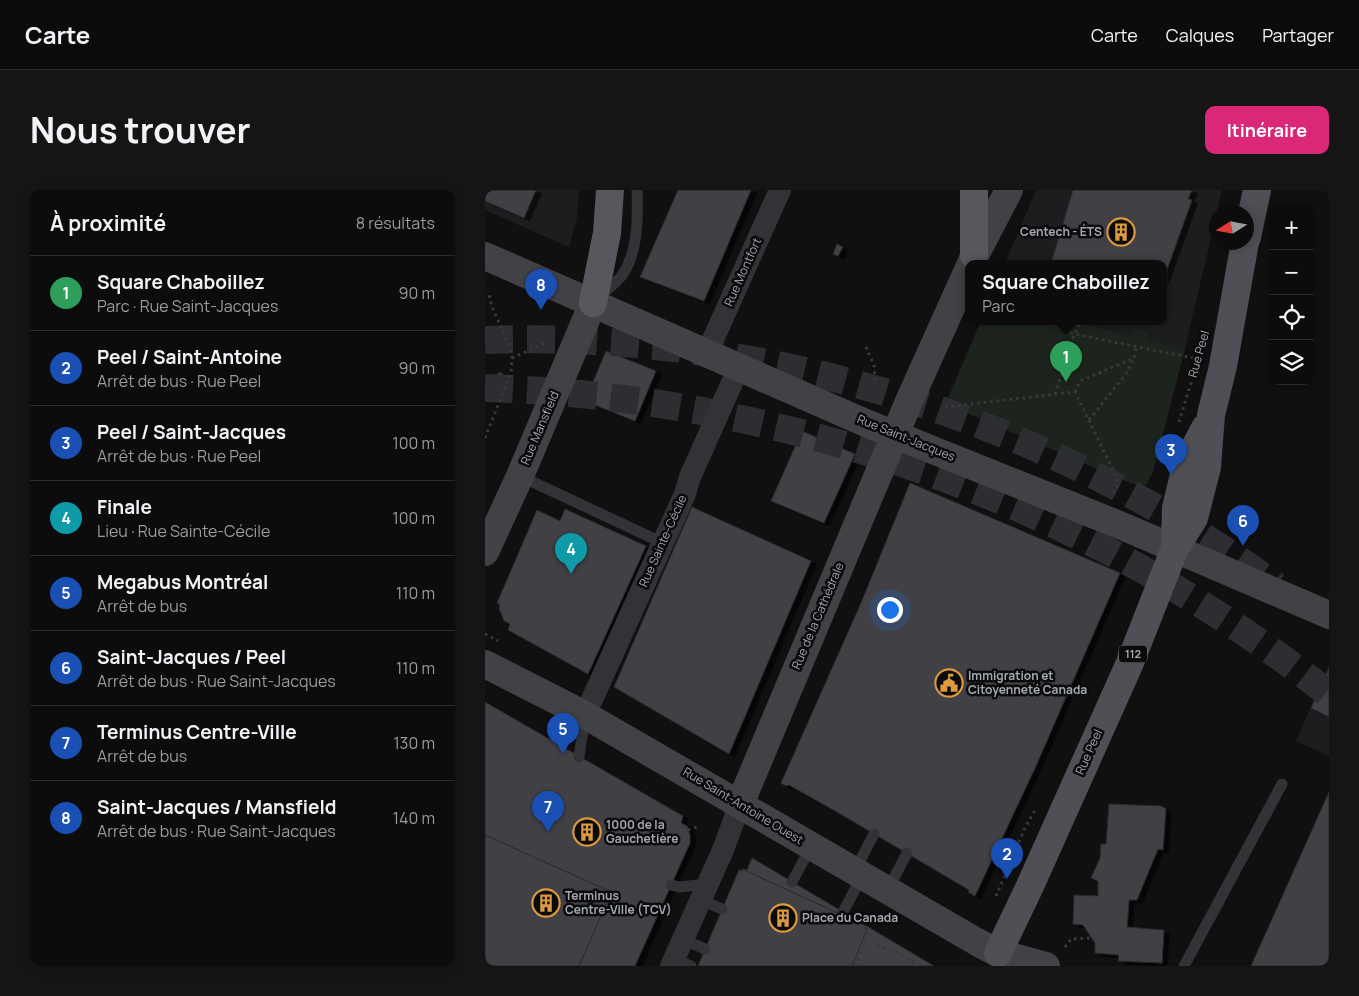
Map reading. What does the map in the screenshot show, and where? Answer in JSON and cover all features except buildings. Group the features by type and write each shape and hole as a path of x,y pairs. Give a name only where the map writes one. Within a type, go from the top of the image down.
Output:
{"highway":[{"path":"593,303 607,233 610,190"},
{"path":"971,260 973,190"}],"main road":[{"name":"Rue de la Cathédrale","path":"972,260 1009,190"},
{"path":"1254,205 1257,190"},
{"name":"Rue Peel","path":"997,963 1129,664 1175,548 1175,508 1187,462 1211,415 1223,366 1244,250"},
{"name":"Rue Saint-Jacques","path":"485,256 895,434 1175,548 1329,615"},
{"name":"Rue de la Cathédrale","path":"740,804 895,434 965,276"},
{"name":"Rue Mansfield","path":"485,552 520,476 593,303"},
{"name":"Rue Saint-Antoine Ouest","path":"485,664 585,715 740,804 887,891 997,963 1046,966"}],"street":[{"name":"Rue Montfort","path":"707,353 780,190"},
{"name":"Rue Sainte-Cécile","path":"585,715 663,543 739,367"},
{"name":"Rue de la Cathédrale","path":"680,958 704,892 727,841 740,804"}],"lane":[{"path":"593,303 622,276 626,268 635,232 637,190"},
{"path":"520,476 663,543"},
{"path":"579,757 585,715"},
{"path":"1184,966 1282,784"},
{"path":"843,912 874,834"},
{"path":"793,882 811,847"},
{"path":"887,891 907,853"},
{"path":"671,885 704,892 723,909"},
{"path":"680,958 705,949"}],"path":[{"path":"485,438 511,372 512,358 510,347 491,307 488,291"},
{"path":"1055,325 1074,334 1198,359"},
{"path":"1055,394 1074,334 1080,325"},
{"path":"512,358 547,342"},
{"path":"1089,420 1127,374 1137,346"},
{"path":"866,347 874,365 875,380"},
{"name":"Rue Peel","path":"1177,428 1200,352"},
{"path":"1075,392 1080,381 1134,358"},
{"path":"945,407 1075,392"},
{"path":"1075,392 1117,476 1118,483"},
{"path":"689,830 697,827"},
{"path":"1000,884 1025,828"},
{"path":"1065,947 1071,939 1092,938"},
{"path":"855,966 866,941 896,952 921,966"}],"shaded area":[{"path":"485,190 579,190 577,217 569,247 485,210"},
{"path":"1036,190 1222,190 1219,205 1209,205 1209,246 1185,349 1145,340 1149,331 1134,328 1130,336 1089,325 1167,325 1167,260 1006,260"},
{"path":"979,325 1089,325 1130,336 1134,328 1149,331 1146,340 1185,349 1153,472 1146,485 1142,487 951,406 948,398"},
{"path":"1329,665 1329,756 1296,741"}],"tunnel":[{"path":"485,340 590,341 695,351 799,370 901,397 1000,433 1096,476 1188,527 1276,586"},
{"path":"485,388 599,396 712,413 823,439 932,474 1037,516 1139,568 1237,627 1329,694"}],"place":[{"name":"Centech - ÉTS","path":"1121,232"},
{"name":"Saint-Jacques / Mansfield","path":"541,310"},
{"name":"Square Chaboillez","path":"1066,382"},
{"name":"Peel / Saint-Jacques","path":"1171,475"},
{"name":"Saint-Jacques / Peel","path":"1243,546"},
{"name":"Finale","path":"571,574"},
{"name":"Immigration et Citoyenneté Canada","path":"949,683"},
{"name":"Megabus Montréal","path":"563,754"},
{"name":"Terminus Centre-Ville","path":"548,832"},
{"name":"1000 de la Gauchetière","path":"587,832"},
{"name":"Peel / Saint-Antoine","path":"1007,879"},
{"name":"Terminus Centre-Ville (TCV)","path":"546,903"},
{"name":"Place du Canada","path":"783,918"}]}
